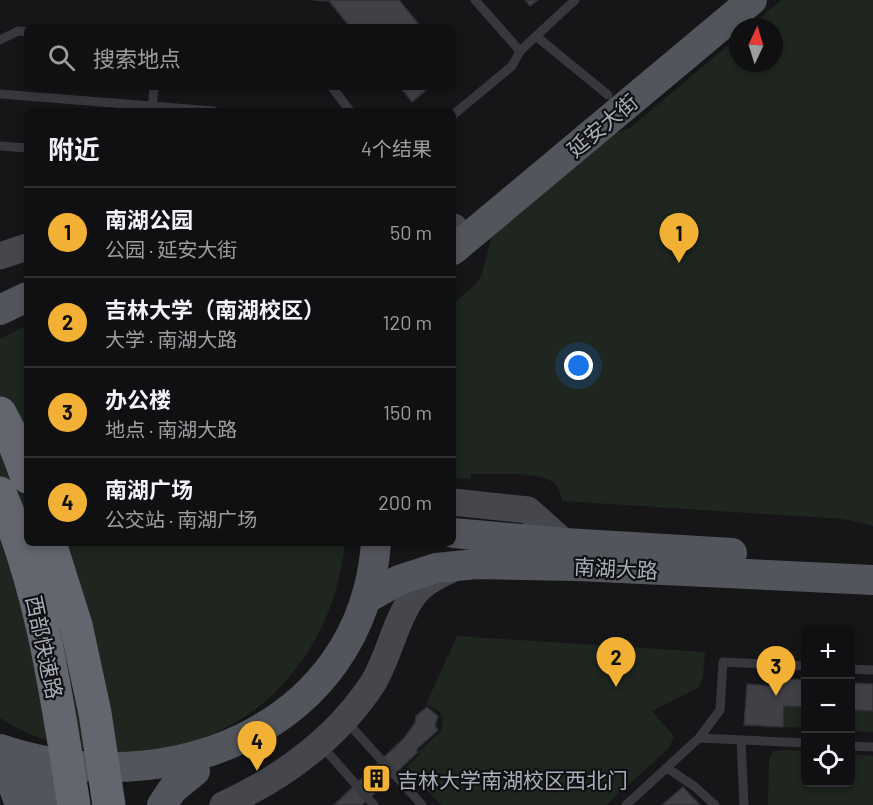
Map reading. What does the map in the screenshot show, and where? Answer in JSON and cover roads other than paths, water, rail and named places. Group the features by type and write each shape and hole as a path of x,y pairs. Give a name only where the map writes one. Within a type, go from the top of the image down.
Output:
{"highway":[{"path":"0,413 24,469"},
{"name":"西部快速路","path":"0,494 9,513 39,610 60,713 74,805"},
{"name":"西部快速路","path":"51,546 76,625 95,713 109,805"}],"main road":[{"name":"延安大街","path":"456,230 608,95 720,0"},
{"name":"延安大街","path":"456,231 752,0"},
{"path":"0,256 24,248"},
{"path":"0,300 24,297"},
{"path":"0,310 24,298"},
{"path":"456,502 528,510 565,543"},
{"name":"南湖大路","path":"456,533 565,543 873,561"},
{"path":"5,755 64,774 99,780 144,780 196,771 221,762 260,741 289,720 308,701 340,659 352,636 366,599 376,546"},
{"name":"南湖大路","path":"366,599 399,580 436,568 476,564 578,566 873,580"},
{"path":"223,805 262,787 302,759 344,719 374,681 403,615 418,589 458,566"},
{"path":"5,755 20,805"},
{"path":"5,755 43,790 48,805"},
{"path":"162,805 172,790 196,771"},
{"path":"0,796 10,805"}],"lane":[{"path":"475,0 520,51"},
{"path":"456,113 512,66 520,51 575,0"},
{"path":"0,40 18,31 24,32"},
{"path":"536,36 608,95"},
{"path":"153,108 154,90"},
{"path":"334,90 348,108"},
{"path":"0,94 143,108"},
{"path":"0,146 24,148"},
{"path":"626,805 699,738 720,710 723,662 801,666"},
{"path":"855,669 873,670"},
{"path":"344,719 422,805"},
{"path":"699,738 801,743"},
{"path":"741,740 744,805"},
{"path":"319,743 374,805"},
{"path":"855,746 873,747"},
{"path":"666,768 694,786 715,805"}],"place":[{"name":"南湖公园","path":"679,263"},
{"name":"吉林大学（南湖校区）","path":"616,687"},
{"name":"办公楼","path":"776,696"},
{"name":"南湖广场","path":"257,771"},
{"name":"吉林大学南湖校区西北门","path":"376,779"}]}
